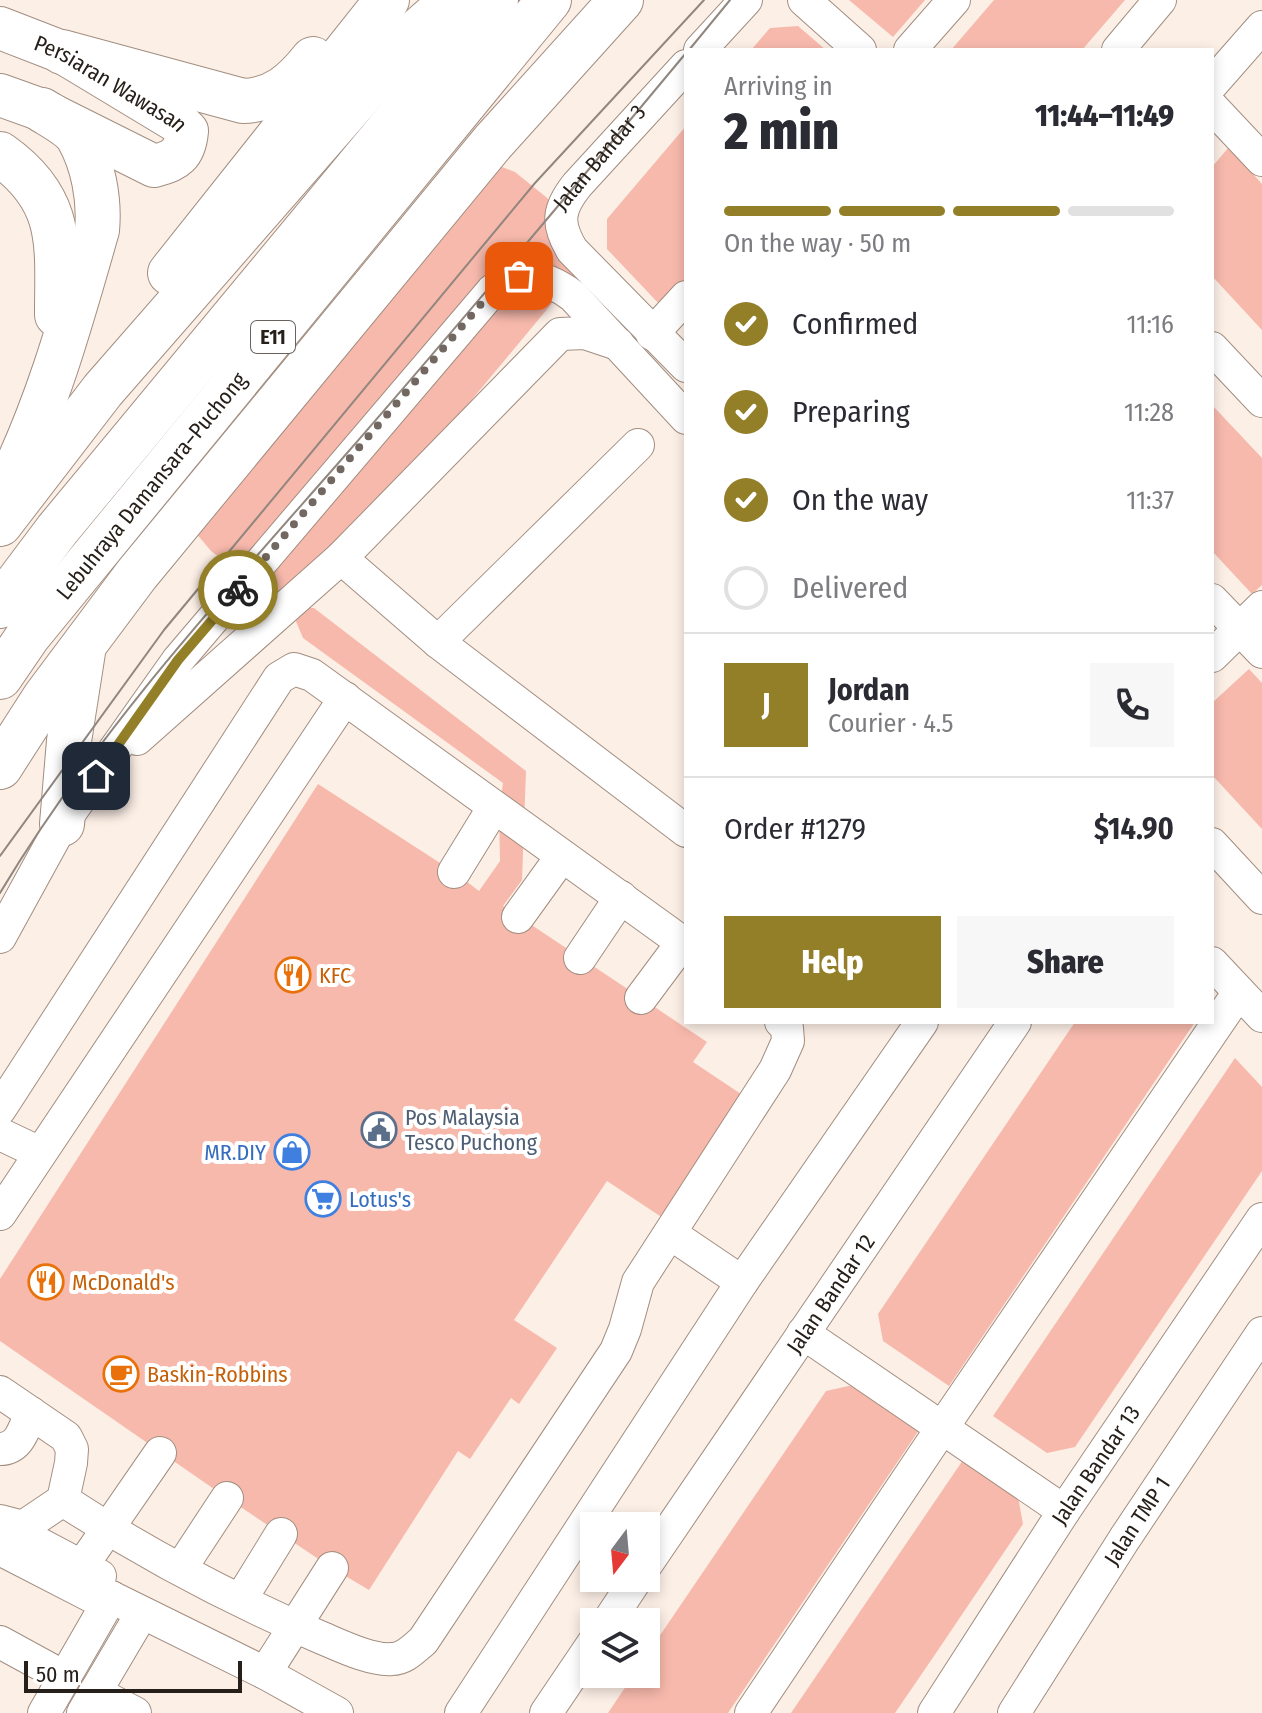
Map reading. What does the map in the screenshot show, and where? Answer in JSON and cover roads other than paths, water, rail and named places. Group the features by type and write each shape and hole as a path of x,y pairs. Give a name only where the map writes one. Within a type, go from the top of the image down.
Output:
{"highway":[{"path":"62,52 243,101 258,101 275,95 298,78 362,0"},
{"path":"103,390 177,262 387,0"},
{"path":"0,524 103,390 413,35 453,0"},
{"name":"Lebuhraya Damansara–Puchong","path":"0,606 57,530 496,0"},
{"name":"Lebuhraya Damansara–Puchong","path":"0,677 28,636 549,0"},
{"path":"0,767 45,697 137,574 493,142 621,0"},
{"path":"0,501 20,461 58,365 97,230 99,210 95,182 77,135 42,110"},
{"path":"0,154 31,183 53,221 57,246 58,365"},
{"path":"62,824 69,741 84,646"}],"main road":[{"name":"Persiaran Wawasan","path":"0,28 62,52 178,122 187,131 186,145 172,162 154,166 42,110 0,95"}],"street":[{"path":"702,48 746,0"},
{"path":"804,0 858,48"},
{"path":"912,48 954,0"},
{"path":"1120,48 1160,0"},
{"path":"1214,82 1262,27"},
{"name":"Jalan Bandar 3","path":"684,68 577,185 565,200 560,221 572,250 684,364"},
{"path":"1214,109 1262,160"},
{"path":"0,937 62,824 178,660 502,282 519,276 538,277 560,286 573,296 684,416"},
{"path":"652,334 684,299"},
{"path":"96,776 341,558 560,334 585,333 618,344"},
{"path":"1214,350 1262,401"},
{"path":"438,642 638,445"},
{"path":"341,558 438,642 684,829"},
{"path":"1214,601 1251,618 1262,652"},
{"path":"1214,654 1251,618"},
{"path":"0,1109 279,678 294,669 312,675 345,698 684,944 641,998"},
{"path":"0,1214 10,1176 40,1153 345,698"},
{"path":"454,872 494,807"},
{"path":"1214,846 1262,898"},
{"path":"518,917 562,856"},
{"path":"580,958 621,897"},
{"path":"1214,965 1262,1016"},
{"path":"751,1713 1239,992"},
{"path":"63,1500 107,1528 293,1626 353,1651 392,1660 407,1654 423,1641 616,1351 638,1282 775,1070 788,1041 787,1028 783,1024"},
{"path":"470,1710 742,1282 921,1024"},
{"name":"Jalan Bandar 12","path":"660,1544 1014,1024"},
{"path":"0,1134 40,1153"},
{"name":"Jalan Bandar 13","path":"934,1713 1064,1511 1262,1219"},
{"path":"671,1234 742,1282"},
{"path":"803,1333 1064,1511"},
{"name":"Jalan TMP 1","path":"1014,1713 1125,1538 1262,1333"},
{"path":"0,1392 66,1437 72,1449 63,1500 23,1527 0,1522"},
{"path":"0,1449 7,1449 18,1442 31,1413"},
{"path":"82,1566 160,1453"},
{"path":"181,1568 227,1498"},
{"path":"0,1522 101,1576 111,1597"},
{"path":"241,1599 281,1534"},
{"path":"0,1549 93,1597 111,1597 265,1673 337,1713"},
{"path":"265,1673 332,1568"},
{"path":"44,1713 111,1597"},
{"path":"135,1713 89,1702 142,1613"},
{"path":"1,1646 64,1677"},
{"path":"546,1713 580,1663"}],"tram line":[{"path":"0,856 164,630 535,183 704,0"},
{"path":"691,48 730,0"},
{"path":"0,893 76,778 161,669 472,308 684,55"}],"place":[{"name":"KFC","path":"293,975"},
{"name":"Pos Malaysia Tesco Puchong","path":"379,1130"},
{"name":"MR.DIY","path":"292,1152"},
{"name":"Lotus's","path":"323,1199"},
{"name":"McDonald's","path":"46,1282"},
{"name":"Baskin-Robbins","path":"121,1374"}]}
